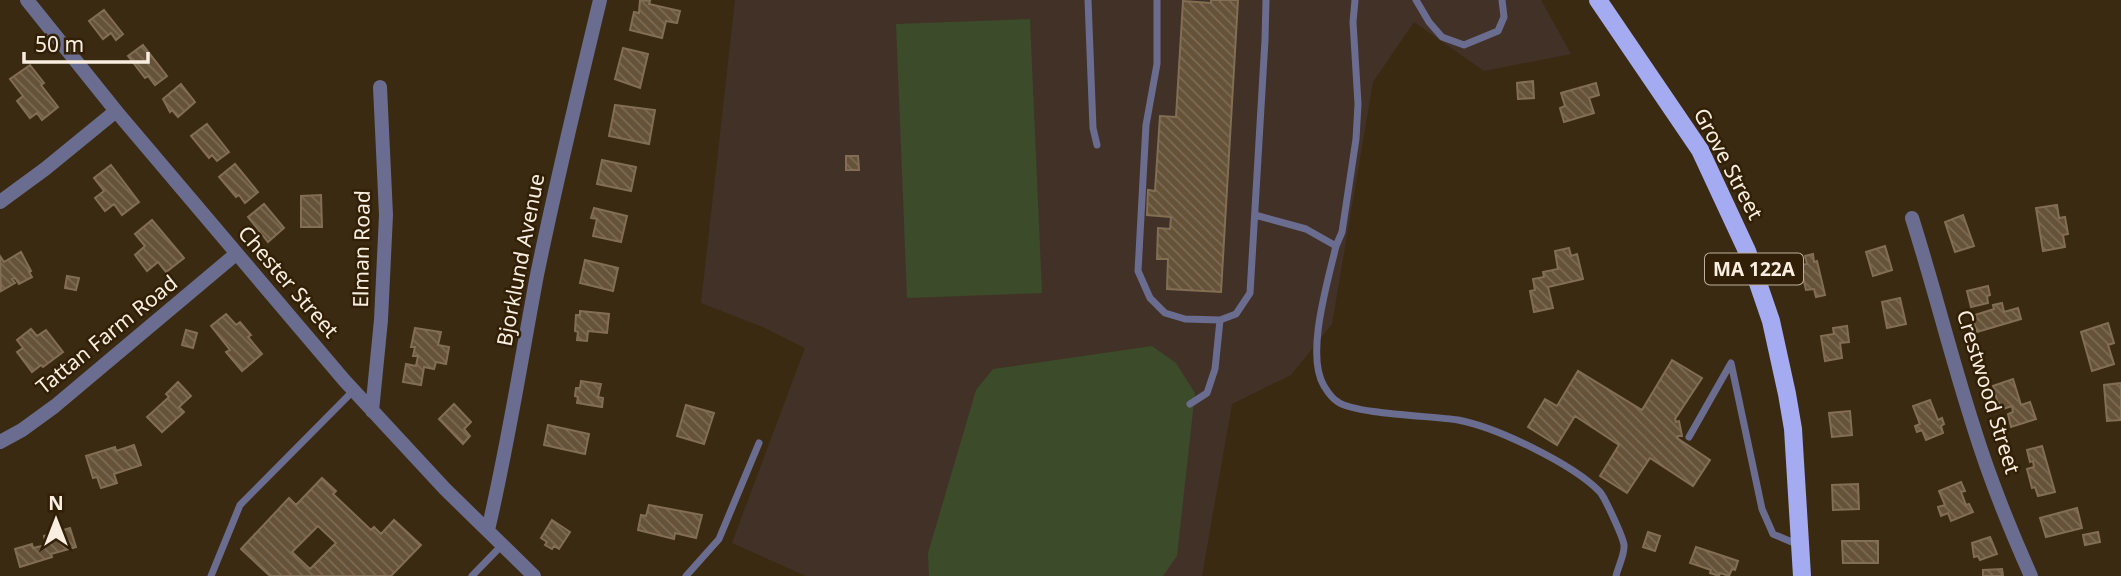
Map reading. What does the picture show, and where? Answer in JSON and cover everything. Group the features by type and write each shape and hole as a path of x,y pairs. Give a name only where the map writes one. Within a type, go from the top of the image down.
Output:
{"main road":[{"name":"Grove Street","path":"1598,0 1700,150 1747,251 1771,321 1793,429 1802,576"}],"street":[{"name":"Chester Street","path":"27,0 116,111 354,391 445,489 534,576"},
{"name":"Bjorklund Avenue","path":"488,530 538,274 571,118 600,0"},
{"name":"Elman Road","path":"372,411 381,320 386,215 380,87"},
{"path":"0,202 116,111"},
{"name":"Crestwood Street","path":"1912,218 1973,426 2008,523 2031,576"},
{"name":"Tattan Farm Road","path":"0,442 55,406 236,254"}],"lane":[{"path":"1088,0 1093,128 1097,145"},
{"path":"1157,0 1157,64 1146,125 1138,271 1150,298 1165,313 1185,319 1220,320 1236,314 1250,293 1266,0"},
{"path":"1355,0 1353,22 1358,104 1356,139 1342,232 1336,246 1316,344 1317,370 1324,388 1339,403 1360,410 1462,421 1538,450 1576,472 1601,494 1615,522 1624,546 1616,576"},
{"path":"1416,0 1442,37 1464,45 1498,31 1504,17 1502,0"},
{"path":"1255,215 1306,229 1336,246"},
{"path":"1190,404 1207,393 1215,369 1220,320"},
{"path":"1689,437 1731,363 1762,509 1768,525 1773,534 1800,545"},
{"path":"211,576 240,505 354,391"},
{"path":"686,576 719,539 759,443"},
{"path":"472,576 502,545"}],"shaded area":[{"path":"735,0 1541,0 1571,54 1484,71 1414,22 1373,82 1332,324 1291,375 1232,404 1202,576 806,576 732,543 805,348 765,328 701,303"}],"green space":[{"path":"1030,19 1042,293 907,298 896,24"},
{"path":"1152,346 1176,363 1195,393 1177,556 1163,576 929,576 928,553 976,390 993,369"}],"building":[{"path":"640,0 680,11 677,23 666,21 662,38 630,30 634,12 639,13"},
{"path":"1211,0 1238,0 1221,292 1167,289 1168,259 1157,259 1158,228 1170,229 1171,217 1147,215 1148,190 1155,191 1160,116 1176,117 1183,1 1211,3"},
{"path":"104,10 123,34 116,40 111,33 103,39 89,21"},
{"path":"143,45 167,76 155,85 148,76 145,78 128,56"},
{"path":"623,48 648,54 640,88 615,79"},
{"path":"30,65 58,107 42,120 37,113 30,118 17,101 23,96 10,79"},
{"path":"1533,81 1534,98 1518,99 1517,83"},
{"path":"1596,83 1599,95 1589,98 1594,113 1564,122 1560,108 1565,106 1561,93"},
{"path":"181,84 195,102 178,117 172,110 170,112 163,99"},
{"path":"615,105 655,110 649,144 609,136"},
{"path":"207,124 229,152 217,161 212,155 209,158 191,136"},
{"path":"846,156 858,156 859,170 846,170"},
{"path":"602,160 636,167 631,191 597,184"},
{"path":"235,164 258,192 245,203 239,195 236,197 219,177"},
{"path":"111,165 139,202 122,215 114,204 105,211 95,198 104,191 94,178"},
{"path":"321,195 322,227 301,227 301,196"},
{"path":"264,204 284,228 268,242 248,217"},
{"path":"2057,205 2059,218 2065,217 2068,234 2063,235 2065,247 2043,251 2036,208"},
{"path":"594,208 627,216 621,242 593,236 597,219 591,218"},
{"path":"1963,215 1974,246 1955,252 1945,222"},
{"path":"152,220 184,258 166,272 158,262 147,271 135,255 145,246 135,234"},
{"path":"1885,246 1892,270 1873,276 1866,252"},
{"path":"1569,248 1571,256 1577,254 1583,279 1548,287 1553,308 1534,312 1530,291 1535,290 1533,279 1544,277 1543,272 1558,269 1555,251"},
{"path":"21,252 32,277 19,284 15,278 12,279 15,283 1,291 0,256 4,262"},
{"path":"1813,254 1825,295 1816,297 1814,289 1806,290 1800,265 1807,264 1805,256"},
{"path":"585,260 618,268 613,291 580,283"},
{"path":"67,276 79,278 76,290 65,288"},
{"path":"1988,286 1988,303 1971,307 1967,291"},
{"path":"1900,298 1906,324 1887,328 1882,302"},
{"path":"2002,303 2004,312 2018,308 2021,319 1977,332 1972,316 1994,309 1993,305"},
{"path":"580,311 609,314 607,333 588,331 587,341 577,340 576,315 580,315"},
{"path":"226,314 236,325 240,322 262,354 242,371 226,352 230,350 211,326"},
{"path":"2108,323 2114,343 2108,345 2114,364 2092,371 2081,332"},
{"path":"1847,326 1849,342 1840,343 1842,358 1825,361 1821,336 1834,334 1833,328"},
{"path":"415,328 441,332 438,345 449,347 446,364 436,362 434,369 424,367 421,385 403,382 406,364 416,366 418,356 413,356 415,347 411,347"},
{"path":"31,329 37,336 46,330 63,352 32,372 17,352 23,348 17,340"},
{"path":"186,330 197,333 193,348 182,345"},
{"path":"1672,360 1702,378 1675,419 1676,422 1679,421 1682,436 1677,438 1710,460 1693,486 1650,458 1627,493 1600,476 1619,445 1575,416 1557,445 1528,427 1545,399 1557,406 1578,371 1642,410"},
{"path":"2013,379 2021,405 2030,402 2036,419 2011,427 2008,414 2013,412 2012,406 2000,410 1993,386"},
{"path":"581,381 601,384 598,397 603,398 602,407 577,403 576,388 580,388"},
{"path":"178,382 191,396 179,407 184,412 162,432 147,417 169,397 166,394"},
{"path":"2121,383 2121,420 2107,421 2104,385"},
{"path":"1930,400 1938,420 1942,418 1944,424 1941,426 1943,433 1926,440 1922,430 1917,432 1915,426 1920,424 1913,406"},
{"path":"454,404 471,422 464,429 470,436 463,444 439,419"},
{"path":"686,405 714,413 704,444 677,436"},
{"path":"1850,411 1852,435 1832,437 1829,413"},
{"path":"548,425 589,434 585,454 544,445"},
{"path":"134,445 141,465 114,474 117,483 101,488 97,477 93,478 86,456 115,447 116,451"},
{"path":"2042,446 2055,492 2038,496 2035,487 2032,488 2027,469 2034,467 2027,450"},
{"path":"322,478 336,491 333,494 371,530 374,527 381,534 394,520 421,545 391,576 270,576 241,549 289,498 296,505","holes":["318,526 336,543 310,569 292,552"]},
{"path":"1961,482 1965,491 1961,492 1966,505 1969,504 1973,512 1951,521 1948,513 1941,516 1938,507 1945,505 1939,491"},
{"path":"1858,484 1859,509 1833,510 1832,485"},
{"path":"649,505 702,515 696,538 675,533 674,539 638,530 641,515 646,516"},
{"path":"2077,508 2082,528 2046,537 2040,518"},
{"path":"552,520 570,532 559,549 545,545 547,542 541,538"},
{"path":"70,528 76,547 20,567 15,549 32,544 33,548 46,545 44,536"},
{"path":"1648,532 1660,536 1655,551 1643,547"},
{"path":"2098,532 2100,542 2085,545 2083,535"},
{"path":"1990,537 1997,554 1980,560 1978,556 1974,557 1972,543"},
{"path":"1842,541 1878,541 1878,563 1843,563"},
{"path":"1696,547 1738,561 1735,570 1732,569 1729,576 1720,573 1719,576 1710,573 1711,570 1690,563"},
{"path":"2002,569 2003,576 1983,576 1983,570"}]}
